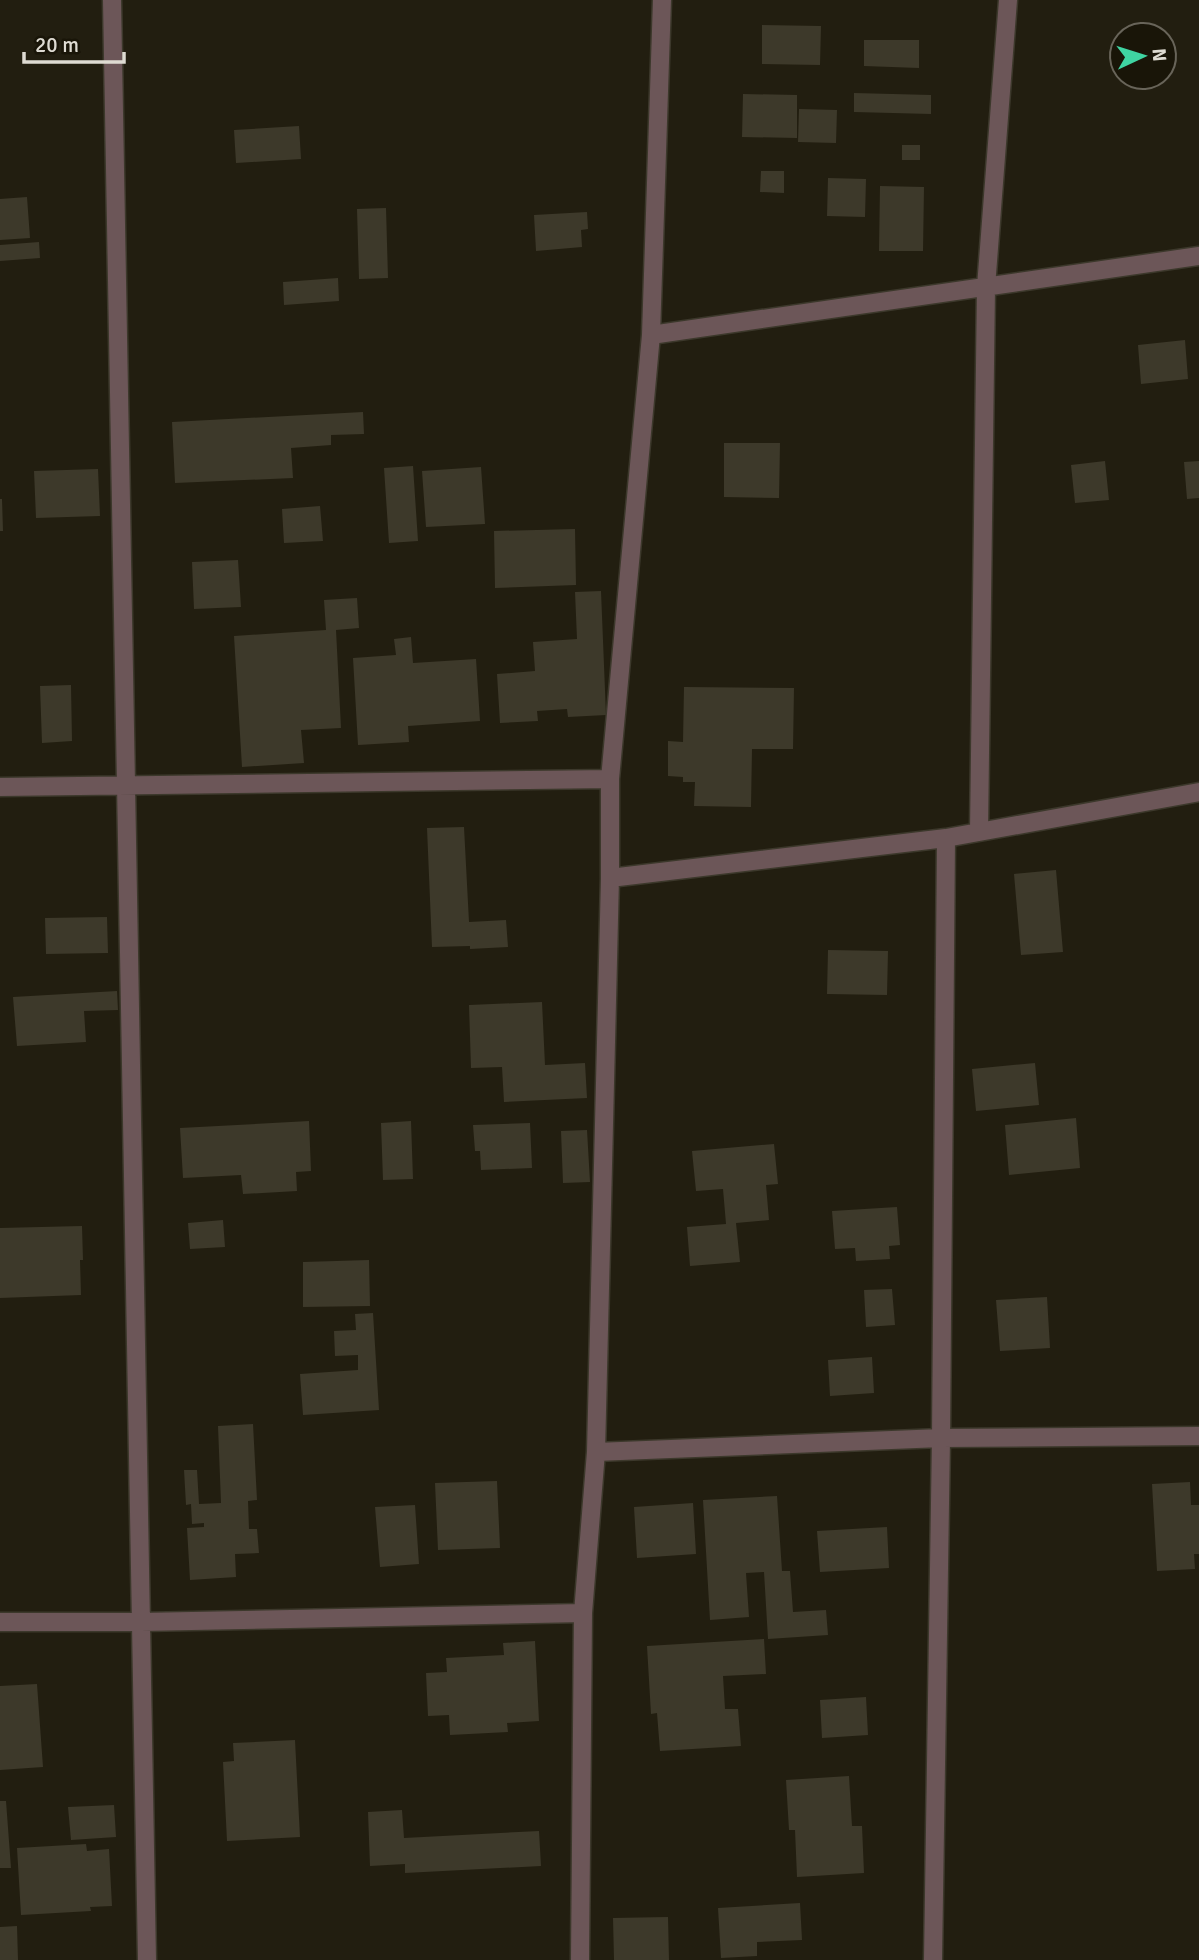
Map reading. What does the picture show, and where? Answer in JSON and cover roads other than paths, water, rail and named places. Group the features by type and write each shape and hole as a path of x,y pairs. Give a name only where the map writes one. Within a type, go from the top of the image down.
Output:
{"street":[{"path":"112,0 147,1960"},
{"path":"580,1960 583,1613 596,1452 610,779 651,335 662,0"},
{"path":"979,832 986,287 1008,0"},
{"path":"651,335 1199,256"},
{"path":"0,787 610,779"},
{"path":"610,878 946,838 1199,792"},
{"path":"933,1960 946,838"},
{"path":"596,1452 941,1438 1199,1436"},
{"path":"0,1622 141,1622 583,1613"}]}
